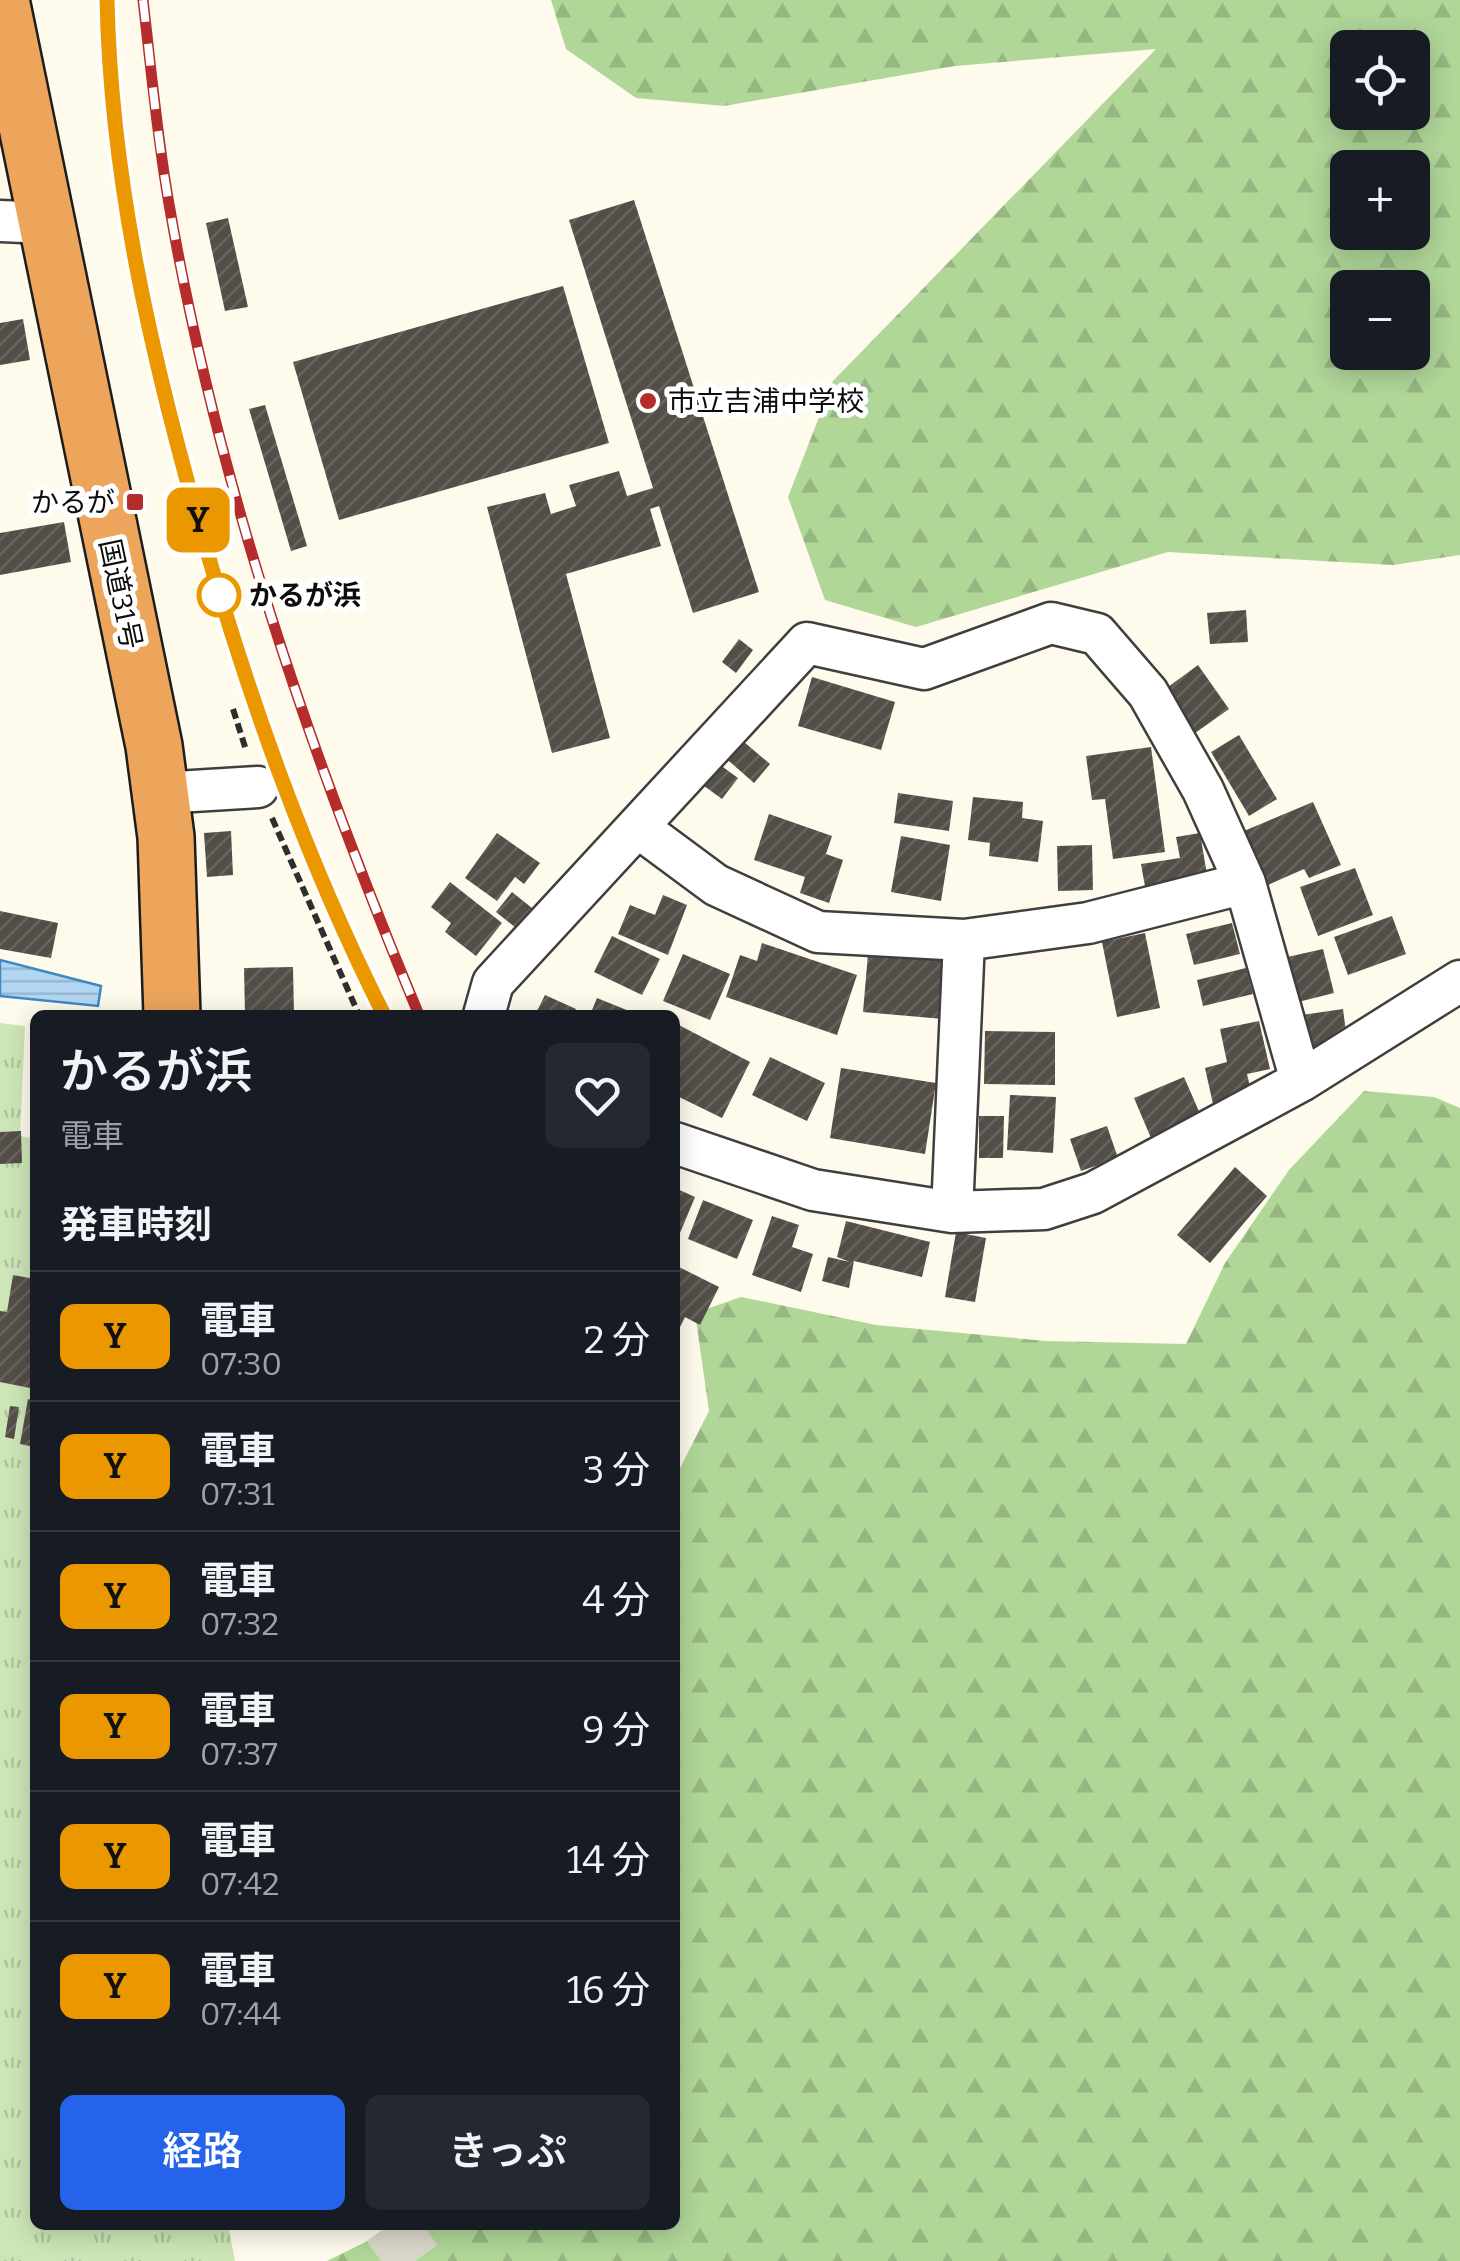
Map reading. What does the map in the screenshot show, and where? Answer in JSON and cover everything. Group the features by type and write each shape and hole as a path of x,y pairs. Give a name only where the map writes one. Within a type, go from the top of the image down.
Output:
{"highway":[{"name":"国道31号","path":"1,0 23,222 160,793 172,1010"}],"street":[{"path":"485,1010 493,983 807,643 924,669 1051,623 1098,634 1148,693 1202,790 1245,883 1301,1081"},
{"path":"160,793 258,787"},
{"path":"639,828 716,885 818,932 964,940 1088,923 1245,883"},
{"path":"952,1212 964,940"},
{"path":"680,1145 813,1190 952,1212 1044,1209 1093,1192 1301,1081 1460,981"}],"path":[{"path":"233,709 258,787 356,1010"}],"green space":[{"path":"551,0 1460,0 1460,555 1393,565 1168,552 916,627 825,600 788,497 833,381 1156,49 955,66 724,106 636,98 566,49"},
{"path":"0,1023 25,1026 20,1136 30,1138 30,2230 229,2230 235,2261 0,2261"},
{"path":"1364,1091 1434,1097 1460,1108 1460,2261 327,2261 390,2230 680,2230 680,1468 709,1411 695,1313 741,1297 876,1325 1046,1341 1186,1344 1225,1263 1289,1170"}],"water":[{"path":"0,960 101,986 98,1006 0,996"}],"building":[{"path":"634,200 759,592 693,613 659,506 650,509 661,546 566,574 610,738 552,753 487,507 545,493 551,514 576,506 569,485 619,471 627,496 653,488 569,220"},
{"path":"228,218 248,307 225,311 206,223"},
{"path":"563,286 609,443 339,520 293,362"},
{"path":"23,319 30,360 0,365 0,323"},
{"path":"265,405 307,546 291,551 249,409"},
{"path":"64,522 71,562 0,575 0,533"},
{"path":"1246,610 1248,642 1210,644 1207,613"},
{"path":"739,639 753,650 736,673 722,662"},
{"path":"1198,665 1229,709 1195,733 1164,690"},
{"path":"812,677 895,702 881,750 798,726"},
{"path":"1239,735 1277,799 1249,816 1211,752"},
{"path":"737,736 770,764 754,783 721,754"},
{"path":"1151,747 1165,852 1113,859 1105,799 1092,800 1086,756"},
{"path":"716,762 738,778 722,799 700,783"},
{"path":"898,793 953,801 949,831 894,823"},
{"path":"973,797 1023,802 1022,818 1043,821 1038,862 989,856 990,843 968,840"},
{"path":"1313,802 1341,865 1309,878 1304,869 1268,885 1244,831"},
{"path":"769,814 832,836 826,854 843,860 829,903 800,893 805,877 754,860"},
{"path":"231,831 233,875 207,877 204,833"},
{"path":"497,833 540,863 524,884 515,877 497,901 465,878"},
{"path":"1200,833 1208,881 1146,892 1141,864 1180,858 1176,837"},
{"path":"901,836 950,845 941,901 891,892"},
{"path":"1092,845 1093,890 1058,891 1057,846"},
{"path":"1355,868 1373,915 1318,936 1300,887"},
{"path":"450,882 502,923 476,956 445,932 451,923 431,907"},
{"path":"512,892 532,908 516,928 496,912"},
{"path":"663,895 687,905 668,955 618,934 630,905 655,915"},
{"path":"0,911 58,923 51,958 0,949"},
{"path":"1392,916 1406,954 1348,975 1334,937"},
{"path":"1232,923 1240,954 1194,965 1186,934"},
{"path":"1145,933 1160,1008 1117,1017 1102,942"},
{"path":"612,936 660,959 642,995 594,972"},
{"path":"762,943 857,975 837,1035 726,997 740,955 757,961"},
{"path":"1323,949 1334,993 1294,1003 1283,958"},
{"path":"683,954 730,974 710,1020 663,1001"},
{"path":"868,954 948,961 943,1019 863,1012"},
{"path":"293,967 294,1010 245,1010 244,968"},
{"path":"1246,968 1253,994 1203,1006 1197,980"},
{"path":"545,995 576,1009 576,1010 538,1010"},
{"path":"597,998 627,1010 592,1010"},
{"path":"1343,1009 1348,1047 1308,1053 1302,1015"},
{"path":"1259,1021 1270,1069 1247,1074 1252,1095 1213,1104 1205,1068 1227,1062 1220,1029"},
{"path":"680,1026 750,1062 722,1118 680,1097"},
{"path":"985,1031 1055,1032 1055,1085 984,1084"},
{"path":"770,1057 825,1083 807,1121 752,1095"},
{"path":"841,1068 936,1083 925,1154 830,1138"},
{"path":"1184,1077 1201,1116 1151,1138 1134,1098"},
{"path":"1010,1095 1056,1097 1053,1153 1007,1150"},
{"path":"979,1116 1004,1116 1003,1158 979,1158"},
{"path":"1107,1126 1118,1158 1081,1171 1070,1139"},
{"path":"21,1131 22,1163 0,1164 0,1132"},
{"path":"1235,1167 1267,1196 1210,1263 1177,1235"},
{"path":"680,1190 695,1197 680,1233"},
{"path":"703,1200 753,1220 737,1259 688,1239"},
{"path":"772,1216 799,1225 792,1247 813,1254 801,1292 752,1275"},
{"path":"846,1221 930,1242 922,1277 854,1261 849,1288 822,1281 828,1257 850,1262 837,1257"},
{"path":"956,1232 986,1238 975,1302 945,1297"},
{"path":"680,1268 719,1287 700,1325 685,1317 680,1327"},
{"path":"13,1275 30,1278 30,1388 0,1382 0,1311 7,1312"},
{"path":"28,1399 30,1446 20,1444"},
{"path":"10,1406 19,1407 14,1439 5,1437"}],"tunnel":[{"path":"393,2230 415,2261"}],"railway":[{"path":"107,0 124,195 148,323 179,450 215,579 278,768 327,891 382,1010"},
{"path":"143,0 169,204 189,308 240,514 341,818 417,1010"}],"train":[{"name":"Y","path":"107,0 119,168 154,362 243,679 319,876 382,1010"}],"place":[{"name":"市立吉浦中学校","path":"648,401"},
{"name":"かるが","path":"135,502"},
{"name":"かるが浜","path":"219,595"}]}
